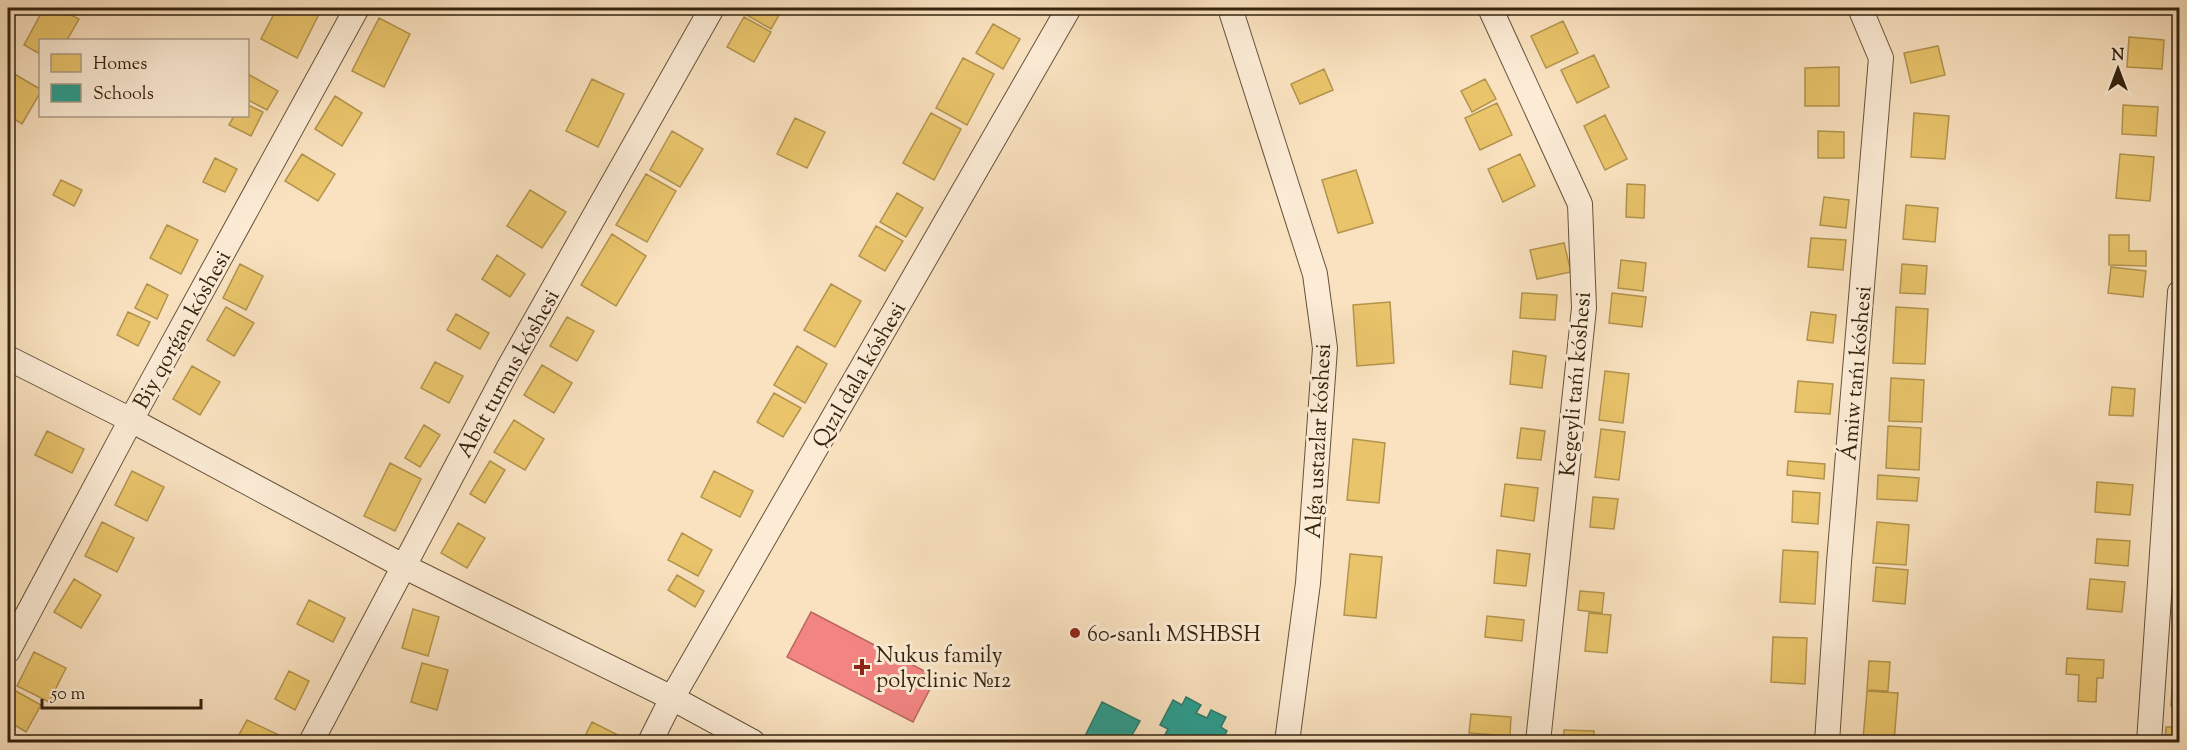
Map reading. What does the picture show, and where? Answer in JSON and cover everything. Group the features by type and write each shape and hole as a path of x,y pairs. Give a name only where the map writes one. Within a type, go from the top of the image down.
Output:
{"street":[{"name":"Biy qorǵan kóshesi","path":"8,651 131,420 357,8"},
{"name":"Abat turmıs kóshesi","path":"311,742 514,359 712,8"},
{"name":"Qızıl dala kóshesi","path":"650,742 672,698 1069,8"},
{"name":"Alǵa ustazlar kóshesi","path":"1230,8 1316,274 1325,348 1308,583 1287,742"},
{"name":"Kegeyli tańı kóshesi","path":"1490,8 1580,204 1584,308 1538,742"},
{"name":"Ámiw tańı kóshesi","path":"1827,742 1839,562 1881,58 1860,8"},
{"path":"2149,742 2180,292"},
{"path":"8,358 131,420 403,566 672,698 753,742"}],"building: Homes":[{"path":"44,8 57,8 79,19 68,39 39,39 39,53 24,45"},
{"path":"277,8 322,8 297,58 261,39"},
{"path":"748,8 783,8 771,29 745,14"},
{"path":"1430,8 1447,8 1433,14"},
{"path":"744,17 771,32 754,62 727,47"},
{"path":"379,18 410,34 384,87 352,71"},
{"path":"1563,21 1578,53 1546,68 1531,36"},
{"path":"993,24 1020,39 1003,69 976,53"},
{"path":"2129,37 2164,40 2162,69 2127,67"},
{"path":"1938,46 1945,75 1911,83 1904,53"},
{"path":"1594,55 1609,87 1577,103 1561,70"},
{"path":"963,58 994,74 967,125 936,108"},
{"path":"1839,67 1839,106 1805,106 1805,68"},
{"path":"1324,69 1333,90 1300,104 1291,84"},
{"path":"11,72 39,88 39,95 22,124 8,115 8,78"},
{"path":"249,75 278,91 267,110 249,101"},
{"path":"592,79 624,94 598,147 566,131"},
{"path":"1485,79 1496,99 1472,112 1461,91"},
{"path":"335,96 362,113 342,146 315,129"},
{"path":"1497,103 1512,135 1480,150 1465,118"},
{"path":"249,105 263,112 251,136 229,125 233,117 249,117"},
{"path":"2123,105 2158,107 2156,136 2122,134"},
{"path":"931,113 961,129 934,180 903,163"},
{"path":"1914,113 1949,116 1945,159 1911,157"},
{"path":"1605,115 1627,159 1605,170 1584,126"},
{"path":"795,118 825,132 807,168 777,154"},
{"path":"672,131 703,149 680,187 650,170"},
{"path":"1818,131 1844,132 1844,158 1818,158"},
{"path":"302,154 335,174 318,201 285,181"},
{"path":"1520,154 1535,186 1503,202 1488,169"},
{"path":"2120,154 2154,157 2150,201 2116,198"},
{"path":"215,158 237,169 225,192 203,182"},
{"path":"1356,170 1373,223 1338,233 1322,180"},
{"path":"646,174 676,191 647,242 616,225"},
{"path":"61,180 82,190 74,206 53,195"},
{"path":"1627,184 1645,185 1644,218 1626,217"},
{"path":"530,190 566,212 542,248 507,226"},
{"path":"897,193 923,208 906,237 880,222"},
{"path":"1824,197 1849,200 1846,228 1820,225"},
{"path":"1906,205 1938,208 1935,242 1903,239"},
{"path":"167,225 198,240 181,274 150,258"},
{"path":"876,226 903,241 885,271 859,256"},
{"path":"612,234 646,256 616,306 581,285"},
{"path":"2109,235 2129,235 2129,251 2146,251 2146,266 2109,265"},
{"path":"1811,238 1846,240 1843,270 1808,267"},
{"path":"1564,243 1571,272 1537,279 1530,250"},
{"path":"497,255 525,274 510,297 482,279"},
{"path":"1621,260 1646,263 1643,291 1618,288"},
{"path":"240,264 263,276 246,310 223,298"},
{"path":"1902,264 1927,266 1925,294 1900,293"},
{"path":"2111,267 2146,271 2143,297 2108,293"},
{"path":"147,284 168,295 157,319 135,308"},
{"path":"831,284 861,301 835,347 804,330"},
{"path":"1522,293 1557,295 1555,320 1520,318"},
{"path":"1612,293 1646,297 1642,327 1609,323"},
{"path":"1390,302 1394,363 1357,366 1353,305"},
{"path":"226,307 254,323 234,356 207,340"},
{"path":"1896,307 1928,309 1925,364 1893,363"},
{"path":"128,312 150,322 138,346 117,335"},
{"path":"1811,312 1836,315 1833,343 1807,340"},
{"path":"456,314 489,333 480,349 447,330"},
{"path":"567,317 594,331 577,361 550,346"},
{"path":"797,346 827,364 805,403 774,385"},
{"path":"1513,351 1546,356 1542,388 1510,384"},
{"path":"435,362 463,376 449,403 421,388"},
{"path":"542,365 572,383 554,413 524,395"},
{"path":"192,366 220,382 200,415 173,399"},
{"path":"1605,371 1629,374 1623,423 1599,420"},
{"path":"1891,378 1924,380 1922,422 1889,421"},
{"path":"1798,381 1833,384 1830,414 1795,412"},
{"path":"2112,387 2135,389 2133,416 2109,415"},
{"path":"774,393 801,408 783,437 757,422"},
{"path":"514,420 544,439 525,470 494,452"},
{"path":"424,425 440,435 420,467 405,458"},
{"path":"1888,426 1921,428 1919,470 1886,468"},
{"path":"1521,428 1545,431 1541,460 1517,458"},
{"path":"1601,429 1625,432 1619,480 1595,477"},
{"path":"47,431 84,449 72,473 35,455"},
{"path":"1353,439 1385,443 1379,503 1347,500"},
{"path":"490,461 505,470 485,503 470,494"},
{"path":"1788,461 1825,464 1824,479 1787,475"},
{"path":"390,463 421,479 395,531 364,516"},
{"path":"132,471 164,487 147,521 115,505"},
{"path":"714,471 753,491 740,517 701,497"},
{"path":"1878,475 1919,478 1917,501 1877,499"},
{"path":"2097,482 2133,485 2130,515 2095,512"},
{"path":"1505,484 1538,488 1534,521 1501,516"},
{"path":"1793,491 1820,493 1818,524 1792,522"},
{"path":"1593,497 1618,499 1614,529 1590,527"},
{"path":"102,522 134,538 117,572 85,556"},
{"path":"1877,522 1909,525 1906,565 1873,563"},
{"path":"458,523 485,538 467,568 441,553"},
{"path":"682,533 712,550 698,576 668,560"},
{"path":"2097,539 2130,541 2128,566 2095,563"},
{"path":"2179,549 2180,584 2177,584"},
{"path":"1497,550 1530,554 1526,586 1494,583"},
{"path":"1783,550 1818,552 1815,604 1780,602"},
{"path":"1350,554 1382,557 1376,618 1344,615"},
{"path":"1876,567 1908,570 1905,604 1873,601"},
{"path":"677,575 704,591 695,607 668,590"},
{"path":"74,579 101,595 81,628 54,612"},
{"path":"2090,579 2125,582 2122,612 2087,609"},
{"path":"2175,586 2180,586 2180,626 2173,625"},
{"path":"1580,591 1604,593 1602,613 1578,610"},
{"path":"309,600 345,618 333,642 297,624"},
{"path":"413,609 439,617 428,656 402,648"},
{"path":"1589,613 1611,615 1607,653 1585,651"},
{"path":"1487,616 1524,620 1522,641 1485,637"},
{"path":"1773,637 1807,638 1805,684 1771,682"},
{"path":"34,652 66,668 49,702 17,686"},
{"path":"2067,658 2104,660 2103,678 2097,678 2096,702 2078,701 2079,675 2066,674"},
{"path":"1869,661 1890,662 1888,691 1867,690"},
{"path":"422,663 448,670 437,710 411,702"},
{"path":"289,671 309,681 295,710 275,699"},
{"path":"2173,671 2180,672 2180,706 2171,706"},
{"path":"14,690 41,705 26,732 8,721 8,702"},
{"path":"1867,691 1898,693 1894,742 1863,740"},
{"path":"1471,714 1511,717 1510,736 1469,733"},
{"path":"247,720 279,735 275,742 235,742"},
{"path":"592,722 620,736 617,742 593,742 584,738"},
{"path":"2166,727 2180,727 2180,742 2165,742"},
{"path":"1564,730 1594,731 1594,742 1563,742"},
{"path":"1752,738 1803,740 1803,742 1752,742"},
{"path":"2076,738 2112,740 2111,742 2076,742"}],"building: Schools":[{"path":"1186,697 1201,705 1196,713 1207,718 1211,710 1226,717 1221,727 1227,731 1221,742 1161,742 1168,729 1160,725 1173,700 1182,705"},
{"path":"1102,702 1140,721 1128,742 1082,742"}],"building: Health":[{"name":"Nukus family polyclinic №12","path":"811,612 936,677 913,722 787,657"}],"place":[{"name":"60-sanlı MSHBSH","path":"1075,633"},
{"name":"Nukus family polyclinic №12","path":"862,667"}]}
